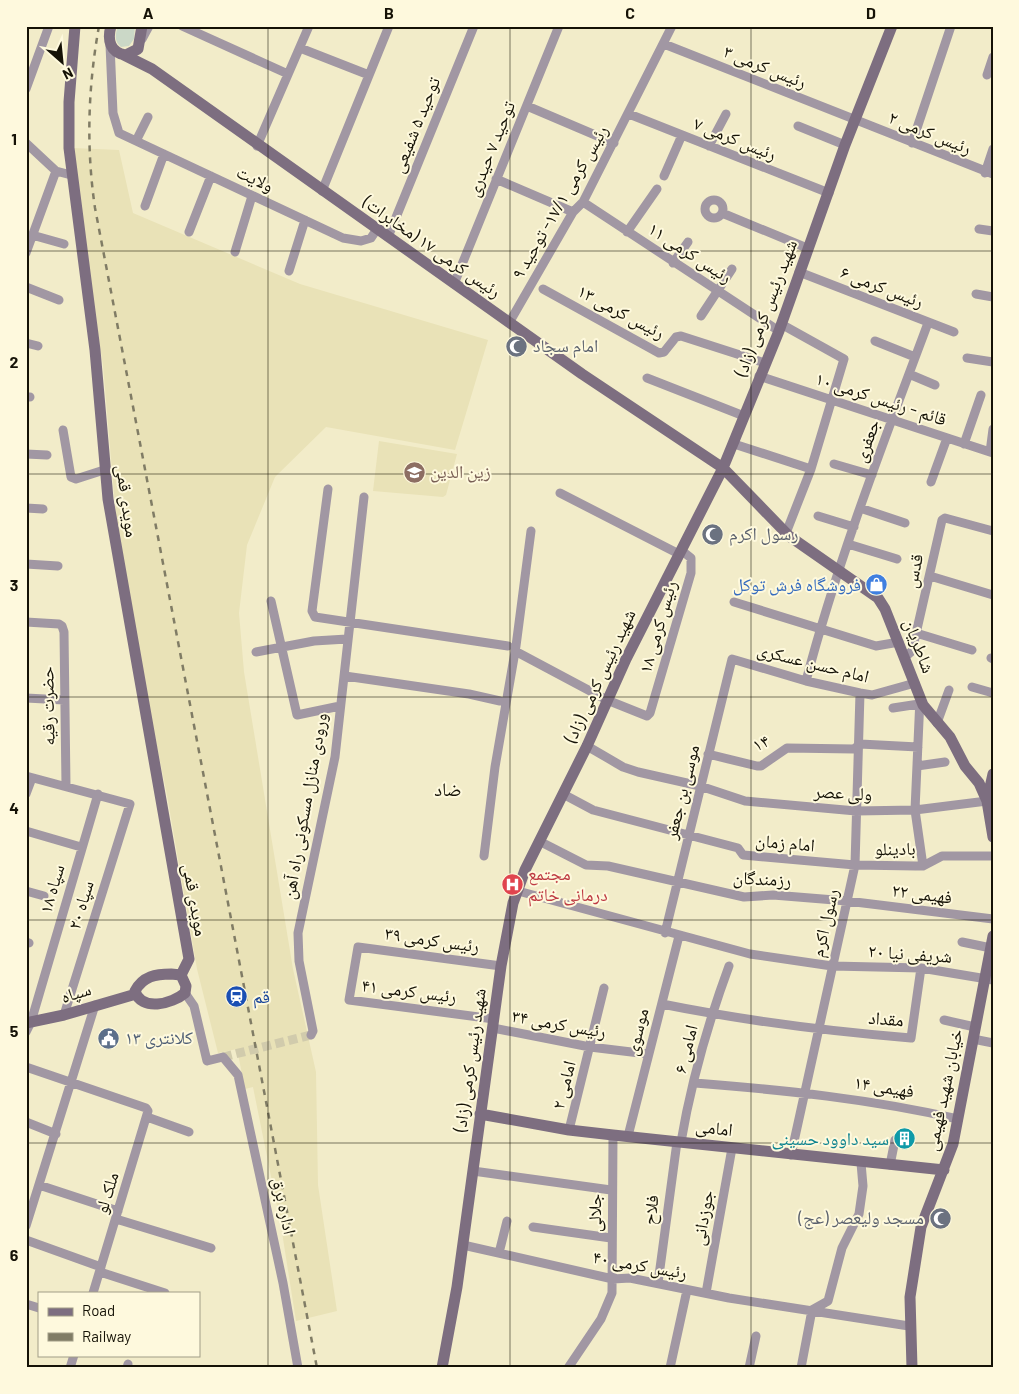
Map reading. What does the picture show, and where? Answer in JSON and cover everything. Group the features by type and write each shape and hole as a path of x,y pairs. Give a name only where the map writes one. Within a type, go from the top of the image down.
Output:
{"street":[{"path":"26,89 49,26"},
{"name":"مویدی قمی","path":"75,26 69,102 72,175 95,350 104,470 156,782 189,960 181,976"},
{"path":"110,45 108,40 111,26"},
{"path":"142,26 138,48 152,69"},
{"path":"122,54 131,54 138,48 149,26"},
{"path":"182,26 288,74"},
{"path":"322,191 389,26"},
{"name":"توحید ۵ شفیعی","path":"388,237 474,26"},
{"name":"توحید ۷ حیدری","path":"454,284 559,26"},
{"name":"رئیس کرمی ۱۷/۱- توحید ۹","path":"509,323 573,212 583,202 672,26"},
{"name":"شهید رئیس کرمی (زاد)","path":"442,1368 463,1245 480,1114 513,903 539,841 587,746 607,700 724,468 780,327 845,145 892,26"},
{"path":"912,143 951,26"},
{"path":"257,146 300,48 306,27"},
{"name":"رئیس کرمی ۳","path":"664,44 855,120"},
{"name":"رئیس کرمی ۱۷ (مخابرات)","path":"110,45 122,54 152,69 257,146 582,374 724,468 786,533"},
{"name":"ولایت","path":"110,45 113,113 118,133 343,238 361,240 371,238 377,229"},
{"path":"300,48 369,76"},
{"path":"987,75 993,58"},
{"path":"527,106 614,143"},
{"name":"رئیس کرمی ۷","path":"628,114 829,193"},
{"path":"709,146 726,114"},
{"path":"136,141 148,117"},
{"name":"رئیس کرمی ۲","path":"855,120 989,174"},
{"path":"798,126 845,145"},
{"path":"664,176 682,135"},
{"path":"26,143 56,171 72,175"},
{"path":"989,174 993,149"},
{"path":"145,206 164,154"},
{"path":"26,252 56,171"},
{"path":"189,232 211,176"},
{"path":"496,179 573,212"},
{"path":"627,232 657,188"},
{"path":"235,252 252,196"},
{"name":"رئیس کرمی ۱۱","path":"583,202 718,291 780,327 844,359 832,399"},
{"path":"722,212 808,248"},
{"path":"289,271 305,220"},
{"path":"979,229 993,231"},
{"path":"32,236 64,244"},
{"path":"673,263 688,242"},
{"path":"701,316 732,269"},
{"name":"رئیس کرمی ۶","path":"799,272 954,332"},
{"path":"26,287 59,300"},
{"name":"رئیس کرمی ۱۳","path":"543,289 659,353 664,352 676,337 681,336 765,363"},
{"path":"976,294 993,297"},
{"name":"جعفری","path":"806,681 820,628 860,508 928,323"},
{"path":"876,341 915,357"},
{"path":"26,343 38,346"},
{"path":"967,358 993,362"},
{"path":"909,374 936,385"},
{"name":"قائم - رئیس کرمی ۱۰","path":"759,376 991,453"},
{"path":"647,378 744,416"},
{"path":"964,444 981,394"},
{"path":"786,533 811,469 832,399"},
{"path":"63,430 71,477 76,479 104,470"},
{"path":"991,453 993,430"},
{"path":"932,482 947,438"},
{"path":"734,444 811,469"},
{"path":"26,454 48,455"},
{"path":"834,464 872,475"},
{"path":"328,489 312,611 315,617 512,648 607,700"},
{"path":"560,493 680,552"},
{"name":"ورودی منازل مسکونی راه آهن","path":"312,1033 299,961 298,933 335,757 364,497"},
{"path":"26,508 43,509"},
{"path":"860,508 905,523"},
{"path":"818,516 854,528"},
{"name":"قدس","path":"905,657 912,651 943,518 993,531"},
{"path":"484,856 512,648 531,531"},
{"name":"شاطریان","path":"786,533 807,550 878,598 885,608 905,657 915,683 919,701 950,737 965,766 979,783 987,801"},
{"path":"848,544 896,559"},
{"name":"رئیس کرمی ۱۸","path":"607,700 647,716 650,713 691,573 690,558 680,552"},
{"path":"26,564 58,566"},
{"path":"930,576 993,595"},
{"path":"271,601 297,715 340,706"},
{"path":"734,602 876,646 899,642"},
{"name":"حضرت رقیه","path":"26,622 58,624 62,626 66,786"},
{"path":"916,633 972,650"},
{"path":"256,652 314,641 347,639"},
{"name":"امام حسن عسکری","path":"732,659 806,681 872,695 915,683"},
{"name":"موسی بن جعفر","path":"665,933 732,659"},
{"path":"345,676 469,694 500,701"},
{"path":"972,687 993,693"},
{"path":"937,724 949,690"},
{"name":"رسول اکرم","path":"791,1155 855,865 860,693"},
{"path":"26,698 64,700"},
{"path":"893,708 919,701 914,810 923,866"},
{"name":"۱۴","path":"708,754 761,766 786,748 854,749 860,744 918,747"},
{"name":"ولی عصر","path":"587,746 623,767 700,786 745,801 856,811 914,810 987,801"},
{"path":"917,766 945,762"},
{"path":"993,775 987,801 993,837"},
{"path":"26,794 29,777 98,794"},
{"name":"سپاه ۲۰","path":"64,1015 130,804 98,794"},
{"name":"سپاه ۱۸","path":"28,1026 98,794"},
{"name":"امام زمان","path":"563,794 593,810 738,848 743,855 855,865"},
{"path":"26,831 81,847"},
{"name":"رزمندگان","path":"539,841 586,864 608,866 744,897 773,895 847,901"},
{"name":"بادینلو","path":"855,865 923,866 942,856 993,856"},
{"path":"26,891 44,896"},
{"name":"۲۰ شریفی نیا","path":"518,891 665,933 750,954 832,966 921,968 989,980"},
{"name":"فهیمی ۲۲","path":"847,901 993,919"},
{"name":"موسوی","path":"628,1136 679,936"},
{"name":"خیابان شهید فهیمی","path":"912,1368 909,1326 910,1297 921,1226 953,1144 975,1027 989,980 993,936"},
{"path":"962,942 991,948"},
{"name":"رئیس کرمی ۳۹","path":"349,1000 358,946 502,966"},
{"name":"امامی ۶","path":"679,1142 712,1014 729,966"},
{"name":"مقداد","path":"818,1030 911,1038 921,968"},
{"path":"165,974 181,976 185,981 185,993 179,998 154,1004 144,1003 137,998 135,991 139,983 148,977 165,974"},
{"name":"امامی ۲","path":"569,1130 604,988"},
{"name":"اداره برق","path":"185,993 194,1006 207,1061 223,1058 238,1075 283,1283 298,1368"},
{"name":"سپاه","path":"28,1026 136,994"},
{"name":"رئیس کرمی ۴۱","path":"349,1000 494,1023"},
{"path":"662,1004 712,1014 818,1030"},
{"path":"26,1226 72,1084 95,1005"},
{"path":"944,1020 975,1027"},
{"name":"رئیس کرمی ۳۴","path":"494,1023 590,1047 648,1054"},
{"path":"973,1039 993,1043"},
{"path":"26,1066 72,1084 148,1109 146,1117 189,1132"},
{"name":"فهیمی ۱۴","path":"695,1083 804,1091 908,1107 958,1118"},
{"name":"امامی","path":"480,1114 613,1136 628,1136 861,1163 944,1170"},
{"name":"ملک لو","path":"93,1292 146,1117"},
{"path":"26,1122 56,1134"},
{"name":"جلالی","path":"568,1368 601,1319 612,1293 611,1190 613,1136"},
{"path":"890,1165 896,1140"},
{"name":"فلاح","path":"658,1283 679,1142"},
{"name":"جوزدانی","path":"706,1293 732,1148"},
{"path":"802,1368 812,1310 828,1301 838,1261 859,1214 863,1186 861,1163"},
{"path":"473,1171 611,1190"},
{"path":"39,1185 211,1248"},
{"path":"499,1253 507,1221"},
{"path":"533,1227 611,1238"},
{"path":"26,1240 162,1292"},
{"name":"رئیس کرمی ۴۰","path":"463,1245 613,1279 630,1278 687,1290 909,1326"},
{"path":"670,1368 687,1290"},
{"path":"26,1304 38,1308"},
{"path":"749,1368 756,1336"},
{"path":"70,1368 74,1356"}],"shaded area":[{"path":"73,148 119,150 133,213 300,284 488,340 455,450 326,427 275,477 247,545 239,613 244,672 293,969 316,1072 318,1185 337,1311 296,1321 281,1226 253,1087 245,1089 237,1049 218,1053 197,969 167,795 135,640 116,517 103,365 77,203"},
{"name":"زین الدین","path":"379,441 457,454 446,495 443,497 373,491"}],"green space":[{"path":"118,26 135,26 134,39 129,46 121,47 117,42"}],"tunnel":[{"path":"223,1057 311,1035"}],"railway":[{"path":"99,26 92,72 89,140 95,208 317,1368"}],"place":[{"name":"امام سجاد","path":"517,346"},
{"name":"زین الدین","path":"414,472"},
{"name":"رسول اکرم","path":"713,534"},
{"name":"فروشگاه فرش توکل","path":"877,585"},
{"name":"مجتمع درمانی خاتم","path":"512,884"},
{"name":"قم","path":"237,997"},
{"name":"کلانتری ۱۳","path":"109,1038"},
{"name":"سید داوود حسینی","path":"905,1139"},
{"name":"مسجد ولیعصر (عج)","path":"940,1218"}],"district":[{"name":"ضاد","path":"448,789"}]}
